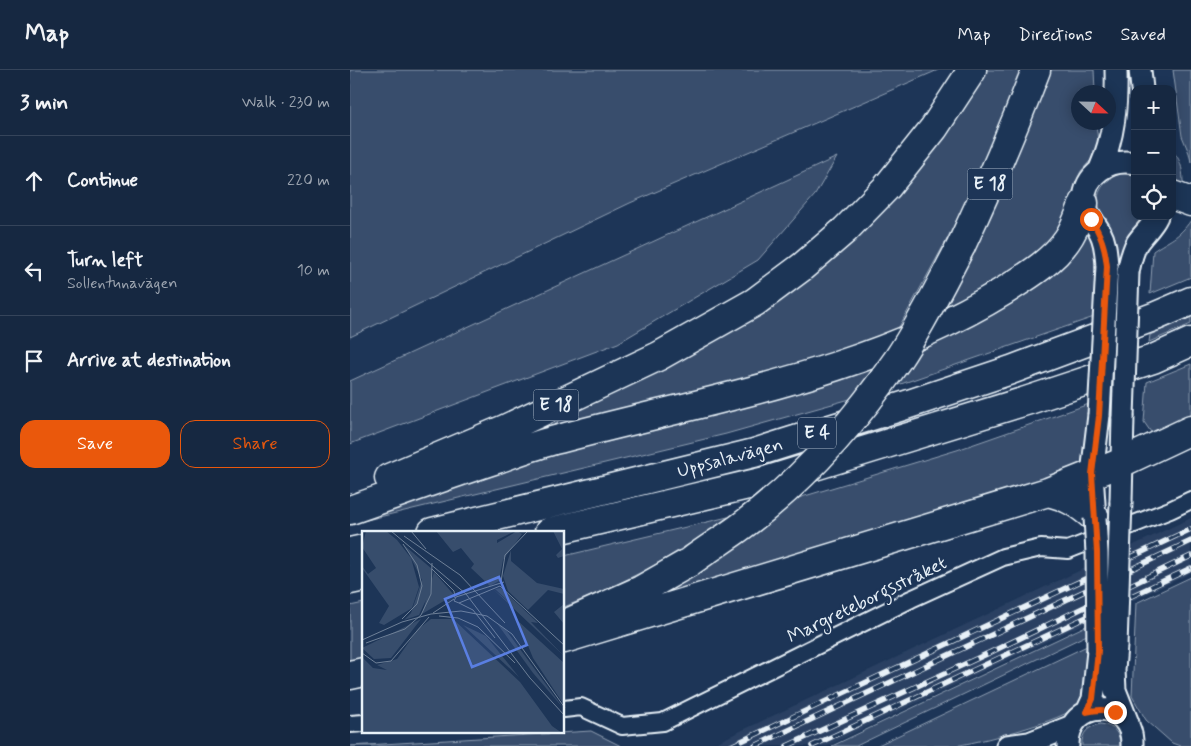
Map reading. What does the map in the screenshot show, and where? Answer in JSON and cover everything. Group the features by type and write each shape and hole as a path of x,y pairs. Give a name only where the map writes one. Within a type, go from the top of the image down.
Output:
{"highway":[{"name":"E 18","path":"350,492 524,420 659,356 755,302 802,267 845,230 887,186 934,128 972,70"},
{"name":"E 18","path":"565,624 641,590 690,562 744,525 788,487 826,450 867,402 899,357 932,302 961,246 990,185 1036,70"},
{"path":"1176,196 1191,202"},
{"path":"350,510 556,439 782,383 866,356 911,338 971,311 1030,275 1053,256 1067,240 1084,203"},
{"name":"Uppsalavägen","path":"436,531 754,453 1011,370 1191,301"},
{"name":"Uppsalavägen","path":"553,531 769,480 1029,400 1153,359 1191,342"},
{"path":"565,639 1048,492 1123,462 1191,430"},
{"path":"1048,492 1064,496 1076,502 1095,518"}],"street":[{"path":"1116,70 1112,137 1100,168 1086,190 1084,203 1091,219 1101,234 1105,247 1107,266 1099,416 1092,474 1097,552 1107,648 1114,670 1116,690 1135,739"},
{"path":"1140,70 1142,85"},
{"path":"1100,168 1124,162 1131,163"},
{"path":"1076,728 1093,699 1107,648 1122,502 1128,272 1131,257 1137,244 1155,220"},
{"name":"Margreteborgsstråket","path":"565,709 581,707 622,726 663,722 911,599 1003,557 1042,548 1068,550 1191,500"},
{"path":"1006,746 1035,745 1076,728 1096,709 1106,709 1115,712 1123,718 1135,739"}],"shaded area":[{"path":"350,70 938,70 630,203 350,337"},
{"path":"984,70 1025,70 997,140 946,241 893,338 822,362 480,449 768,304"},
{"path":"1049,70 1094,70 1095,85 1071,85 1071,130 1097,130 1099,151 1081,171 1076,181 1073,198 1057,240 936,320 968,259 997,197"},
{"path":"1173,70 1191,70 1191,162 1182,136"},
{"path":"1176,155 1181,165 1183,193 1176,188"},
{"path":"837,157 815,195 758,260 618,343 350,444 350,381"},
{"path":"1122,173 1131,175 1131,220 1141,220 1128,237 1122,262 1118,262 1113,236 1101,211 1098,198 1106,183"},
{"path":"1191,220 1191,277 1150,294 1153,251 1178,235"},
{"path":"1084,226 1092,240 1096,255 1094,317 895,386 923,344"},
{"path":"1191,317 1191,324 1149,342 1150,335"},
{"path":"878,362 850,399 726,434 350,524 350,520 547,453"},
{"path":"1191,364 1191,421 1153,435 1144,422 1147,382"},
{"path":"1089,404 1085,462 1036,482 648,603 733,549 768,523 795,499 957,450"},
{"path":"728,517 653,566 609,588 565,607 565,556"},
{"path":"1191,518 1191,573 827,746 709,746"},
{"path":"1191,577 1191,746 1180,746 1172,743 1146,720 1132,696 1136,603"},
{"path":"362,603 362,659 350,661 350,606"},
{"path":"1090,624 1089,634 856,746 832,746"},
{"path":"1087,646 1084,693 1079,705 1071,711 1039,724 999,736 953,746 876,746"},
{"path":"1101,724 1113,728 1119,737 1120,746 1082,746 1086,731 1092,726"},
{"path":"591,731 621,746 351,746 565,734"}],"railway":[{"path":"731,746 1191,529"},
{"path":"755,746 1191,541"},
{"path":"787,746 991,652 1191,556"},
{"path":"812,746 1191,568"}],"route":[{"path":"1091,219 1101,234 1105,247 1107,266 1099,416 1092,474 1097,552 1098,651 1093,699 1087,712 1096,709 1106,709 1115,712"}]}
